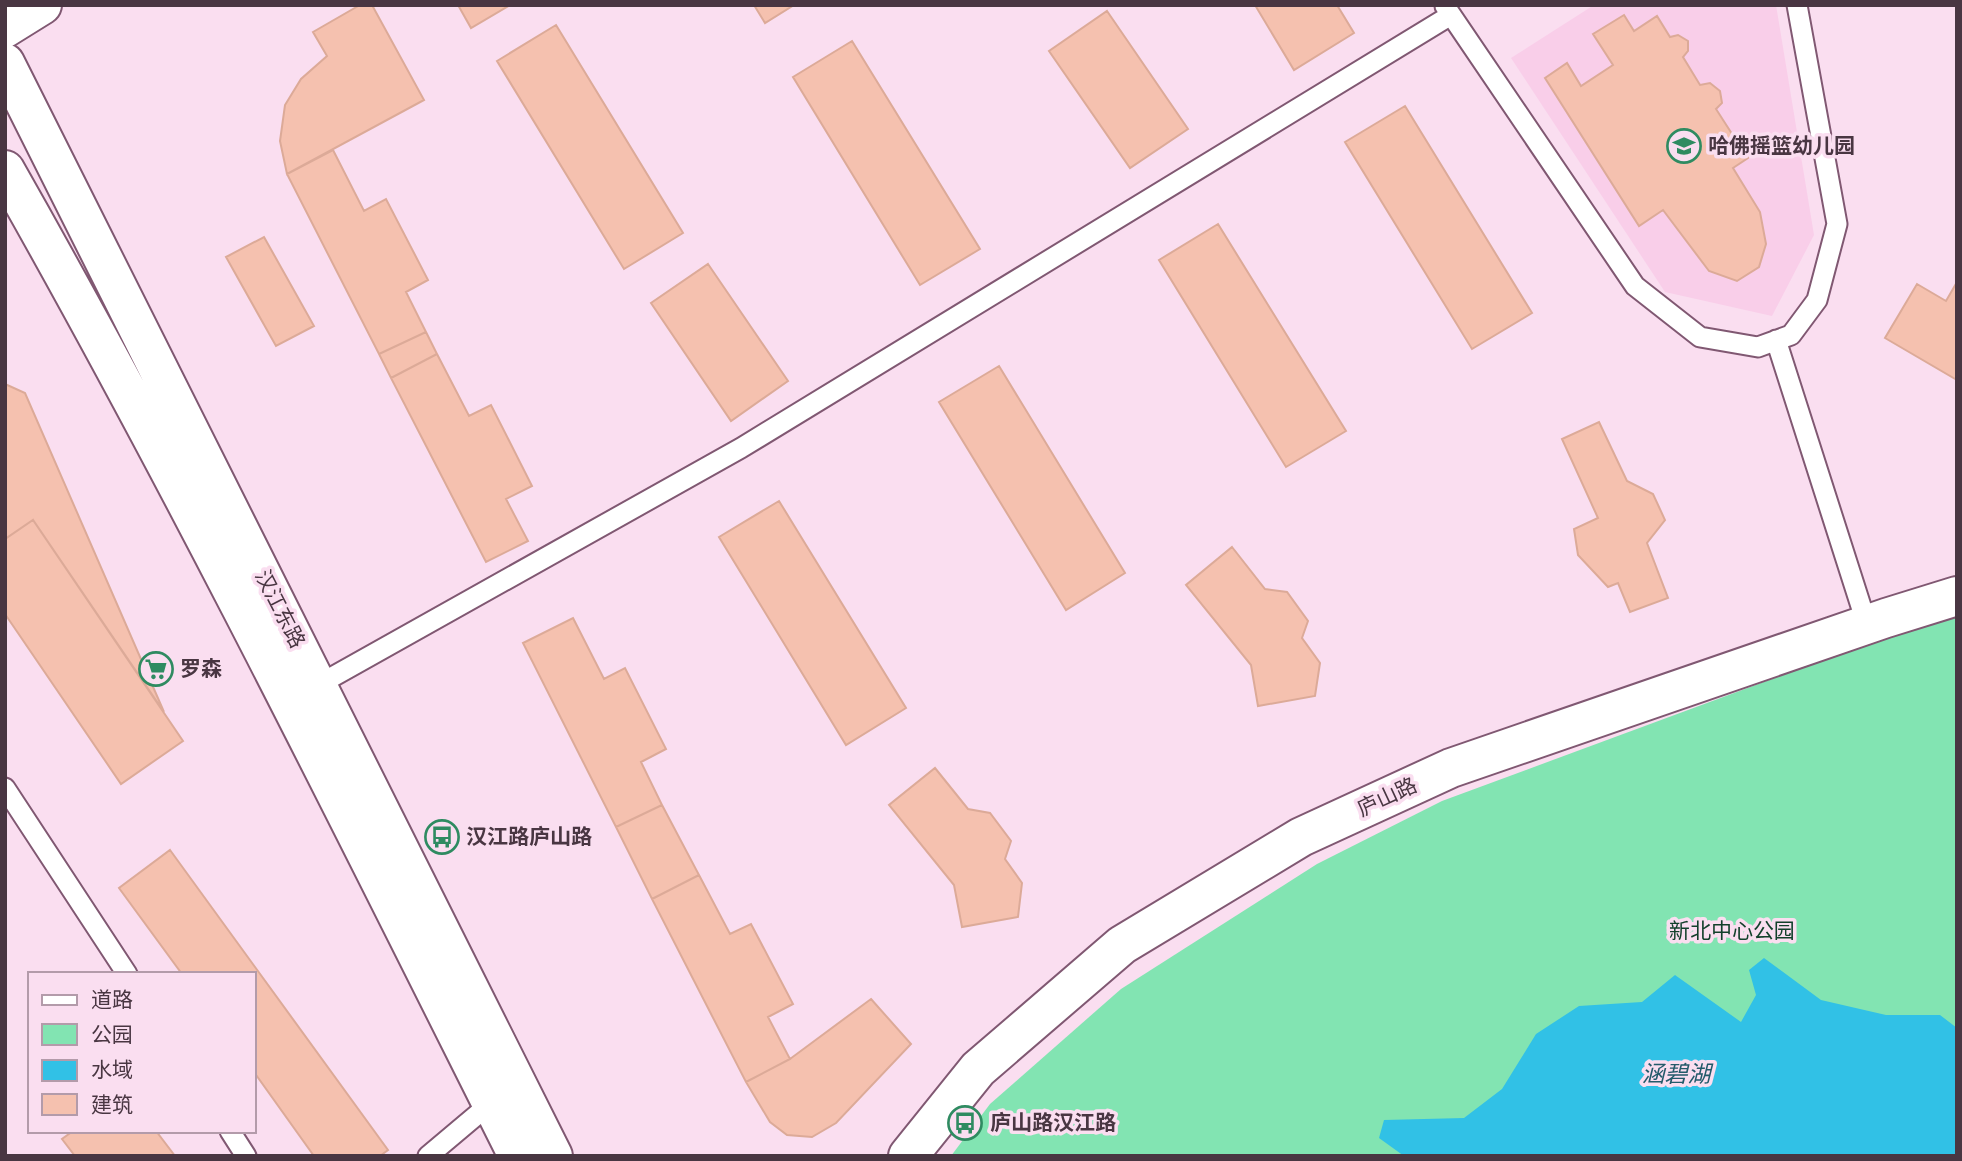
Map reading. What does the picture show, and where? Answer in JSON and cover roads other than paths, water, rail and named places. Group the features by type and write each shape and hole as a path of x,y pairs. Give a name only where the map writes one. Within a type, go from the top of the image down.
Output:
{"main road":[{"path":"5,28 42,5"},
{"name":"汉江东路","path":"5,63 553,1156"},
{"name":"汉江东路","path":"5,170 61,268 304,729 518,1156"},
{"name":"庐山路","path":"908,1156 978,1069 1122,945 1300,837 1451,768 1957,596"}],"lane":[{"path":"318,685 741,448 1448,10 1635,286 1700,337 1758,346 1791,335 1817,300 1837,224 1797,5"},
{"path":"1776,340 1867,625"},
{"path":"5,788 126,972"},
{"path":"428,1156 491,1103"},
{"path":"230,1133 246,1156"}],"water":[{"name":"涵碧湖","path":"1764,958 1821,1000 1886,1015 1940,1015 1957,1028 1957,1156 1404,1156 1379,1138 1384,1120 1464,1118 1502,1089 1536,1034 1579,1006 1642,1002 1675,975 1741,1022 1756,995 1749,970"}],"place":[{"name":"哈佛摇篮幼儿园","path":"1684,146"},
{"name":"罗森","path":"156,669"},
{"name":"汉江路庐山路","path":"442,837"},
{"name":"庐山路汉江路","path":"965,1123"}],"park label":[{"name":"新北中心公园","path":"1732,931"}]}
